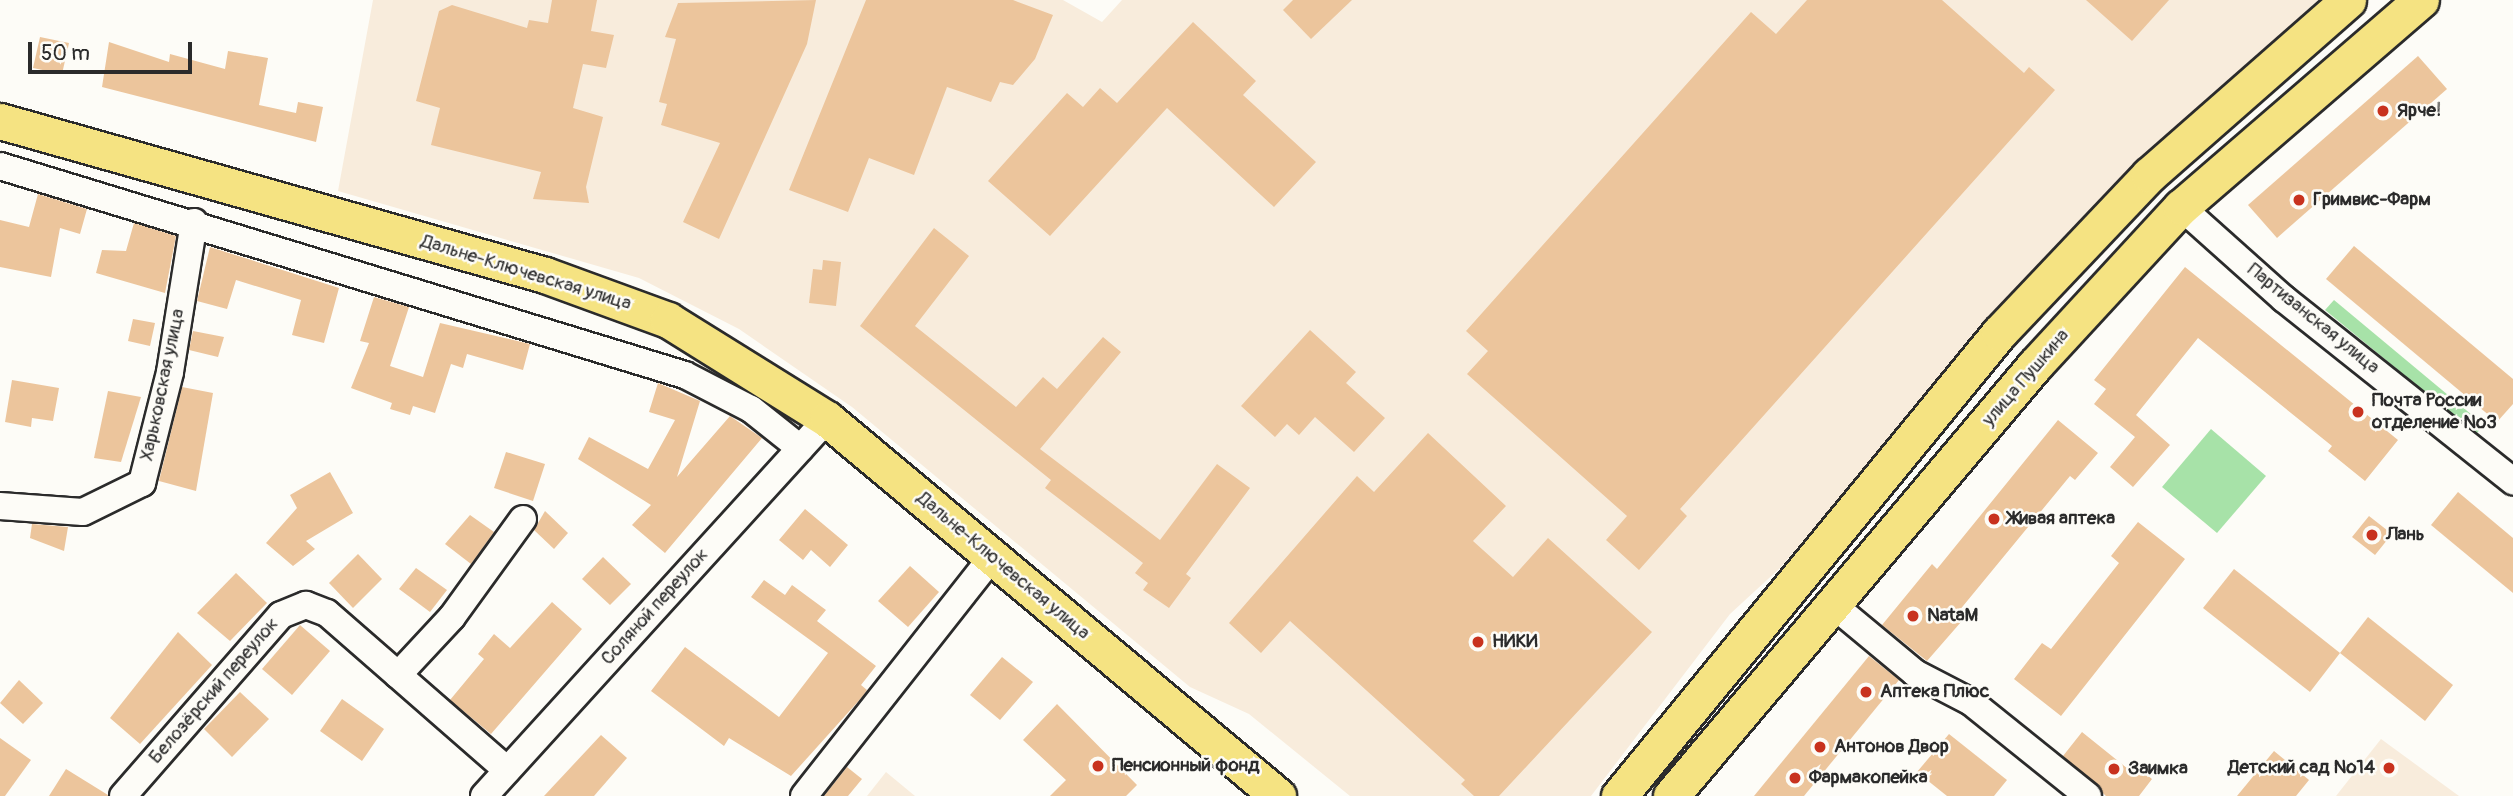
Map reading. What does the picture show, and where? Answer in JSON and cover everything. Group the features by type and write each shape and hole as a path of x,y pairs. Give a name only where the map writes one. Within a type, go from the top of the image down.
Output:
{"main road":[{"path":"1619,796 1999,333 2150,175 2348,0"},
{"name":"улица Пушкина","path":"1671,796 2035,365 2180,207 2421,0"},
{"name":"Дальне-Ключевская улица","path":"0,121 609,296 730,353 827,419 1278,796"}],"street":[{"path":"0,166 194,222 685,375 751,409 800,448"},
{"name":"Партизанская улица","path":"2180,207 2284,299 2513,481"},
{"name":"Харьковская улица","path":"0,506 83,512 142,483 170,372 194,222"},
{"name":"Соляной переулок","path":"484,796 827,419"},
{"path":"398,675 452,617 523,519"},
{"path":"804,796 992,556"},
{"path":"1832,604 1915,673 1971,702 2088,796"},
{"name":"Белозёрский переулок","path":"123,796 292,607 327,613 507,770"}],"shaded area":[{"path":"373,0 1063,0 1102,22 1122,0 2318,0 2043,259 1780,568 1730,614 1591,796 1350,796 1249,714 1190,687 852,407 739,329 639,278 338,191"},
{"name":"Детский сад №14","path":"2381,739 2459,796 2336,796"},
{"path":"886,772 915,796 867,796"}],"green space":[{"path":"2334,300 2484,425 2476,434 2325,310"},
{"path":"2211,429 2266,476 2217,533 2162,487"}],"building":[{"path":"552,0 597,0 591,31 614,35 606,68 583,64 573,108 603,117 586,187 589,203 533,199 541,172 431,145 440,108 416,101 439,11 452,5 527,28 529,20 548,23"},
{"path":"816,0 807,44 719,239 683,222 720,143 661,125 667,104 659,102 676,39 665,37 678,3"},
{"path":"866,0 1013,0 1053,15 1035,59 1013,85 1000,82 991,102 947,87 914,175 869,158 848,212 789,190"},
{"path":"1293,0 1352,0 1311,39 1283,10"},
{"path":"1807,0 1942,0 2024,73 2029,67 2055,90 1680,509 1687,516 1639,570 1606,540 1627,516 1467,374 1488,351 1466,331 1751,12 1776,34"},
{"path":"2086,0 2169,0 2132,41"},
{"path":"1193,22 1256,81 1243,95 1316,162 1274,207 1167,108 1050,236 988,181 1067,93 1083,107 1100,88 1117,103"},
{"path":"40,37 69,43 62,74 33,68"},
{"path":"109,42 169,62 170,54 225,69 228,51 268,58 259,105 296,113 298,102 323,107 316,142 102,87"},
{"path":"2418,56 2447,89 2277,238 2248,205"},
{"path":"38,194 87,209 80,234 60,228 51,277 0,267 0,220 29,227"},
{"path":"134,223 176,236 165,293 96,273 102,250 126,251"},
{"path":"934,228 969,256 915,326 1016,407 1043,377 1057,389 1103,337 1121,352 1040,449 1160,540 1217,464 1250,488 1186,574 1191,578 1169,608 1143,590 1148,583 1135,573 1143,563 1045,488 1051,480 860,326"},
{"path":"2354,246 2513,379 2513,404 2497,422 2326,279"},
{"path":"210,247 339,288 324,343 292,335 301,300 236,280 227,309 197,301"},
{"path":"823,260 841,262 836,306 809,303 813,269 822,270"},
{"path":"2185,267 2398,440 2365,481 2328,451 2332,446 2198,338 2136,415 2170,445 2133,487 2110,467 2135,437 2094,404 2106,389 2094,380"},
{"path":"374,297 409,307 390,366 423,377 440,323 530,344 523,370 467,354 463,368 451,364 435,413 413,406 410,415 390,409 392,403 351,388 369,343 360,341"},
{"path":"133,319 155,323 150,346 128,341"},
{"path":"1310,330 1356,372 1346,383 1385,418 1354,452 1315,417 1299,435 1287,424 1275,437 1241,406"},
{"path":"193,331 224,337 218,357 189,350"},
{"path":"12,380 59,388 53,421 32,418 31,427 5,422"},
{"path":"658,383 700,401 677,477 730,416 762,438 665,553 632,525 651,505 578,459 589,437 648,469 675,420 649,412"},
{"path":"182,387 213,393 196,491 159,481"},
{"path":"108,391 141,397 121,462 94,458"},
{"path":"2058,420 2098,453 2075,480 2070,476 1954,617 1961,622 1927,661 1882,625 1932,564 1937,569"},
{"name":"НИКИ","path":"1428,433 1506,506 1473,541 1513,577 1548,538 1652,632 1499,796 1474,796 1461,784 1465,780 1290,621 1261,653 1229,623 1357,476 1374,492"},
{"path":"506,452 545,464 533,501 494,488"},
{"path":"330,472 353,513 306,541 315,549 293,566 266,543 297,508 290,495"},
{"path":"2458,492 2513,538 2513,593 2431,525"},
{"path":"805,509 848,545 830,567 811,550 803,560 779,540"},
{"path":"545,511 568,533 554,549 534,530"},
{"path":"470,515 494,532 471,564 445,544"},
{"name":"Лань","path":"2369,516 2392,534 2375,555 2352,537"},
{"path":"2138,522 2185,559 2061,716 2014,679 2042,643 2051,649 2119,563 2111,556"},
{"path":"32,524 68,527 64,551 30,538"},
{"path":"358,554 382,579 353,608 329,583"},
{"path":"603,557 631,584 610,605 582,579"},
{"path":"910,566 939,592 908,627 878,601"},
{"path":"416,568 447,590 430,612 399,589"},
{"path":"2234,569 2340,653 2310,692 2203,608"},
{"path":"236,573 267,603 230,641 197,613"},
{"path":"764,580 785,595 792,585 826,610 817,621 876,666 861,685 867,690 863,696 791,776 729,738 724,746 651,691 685,647 779,717 828,653 751,597"},
{"path":"552,602 582,629 491,734 450,700 484,659 478,654 494,634 510,648"},
{"path":"2368,617 2453,685 2425,721 2340,653"},
{"path":"300,625 330,651 292,695 262,669"},
{"path":"178,632 212,665 140,744 110,718"},
{"path":"1869,656 1899,680 1804,796 1754,796"},
{"path":"1002,657 1033,682 1000,720 970,695"},
{"path":"19,680 43,703 23,724 0,703"},
{"path":"240,692 269,719 232,757 204,729"},
{"path":"342,699 384,729 362,761 320,731"},
{"path":"1057,704 1137,785 1126,796 1050,796 1066,780 1023,740"},
{"path":"2082,732 2133,773 2138,768 2152,779 2139,796 2106,796 2063,756"},
{"path":"1949,734 2007,780 1994,796 1947,796 1917,772"},
{"path":"601,735 627,758 594,796 544,796"},
{"path":"0,738 31,760 5,796 0,796"},
{"path":"2274,751 2309,780 2296,796 2237,796"},
{"path":"847,767 862,779 848,796 824,796"},
{"path":"66,769 108,795 108,796 49,796"}],"place":[{"name":"Ярче!","path":"2383,111"},
{"name":"Гримвис-Фарм","path":"2299,200"},
{"name":"Почта России отделение №3","path":"2358,412"},
{"name":"Живая аптека","path":"1994,519"},
{"name":"Лань","path":"2372,535"},
{"name":"NataM","path":"1913,616"},
{"name":"НИКИ","path":"1478,642"},
{"name":"Аптека Плюс","path":"1866,692"},
{"name":"Антонов Двор","path":"1820,747"},
{"name":"Пенсионный фонд","path":"1098,766"},
{"name":"Детский сад №14","path":"2389,768"},
{"name":"Заимка","path":"2114,769"},
{"name":"Фармакопейка","path":"1795,778"}]}
